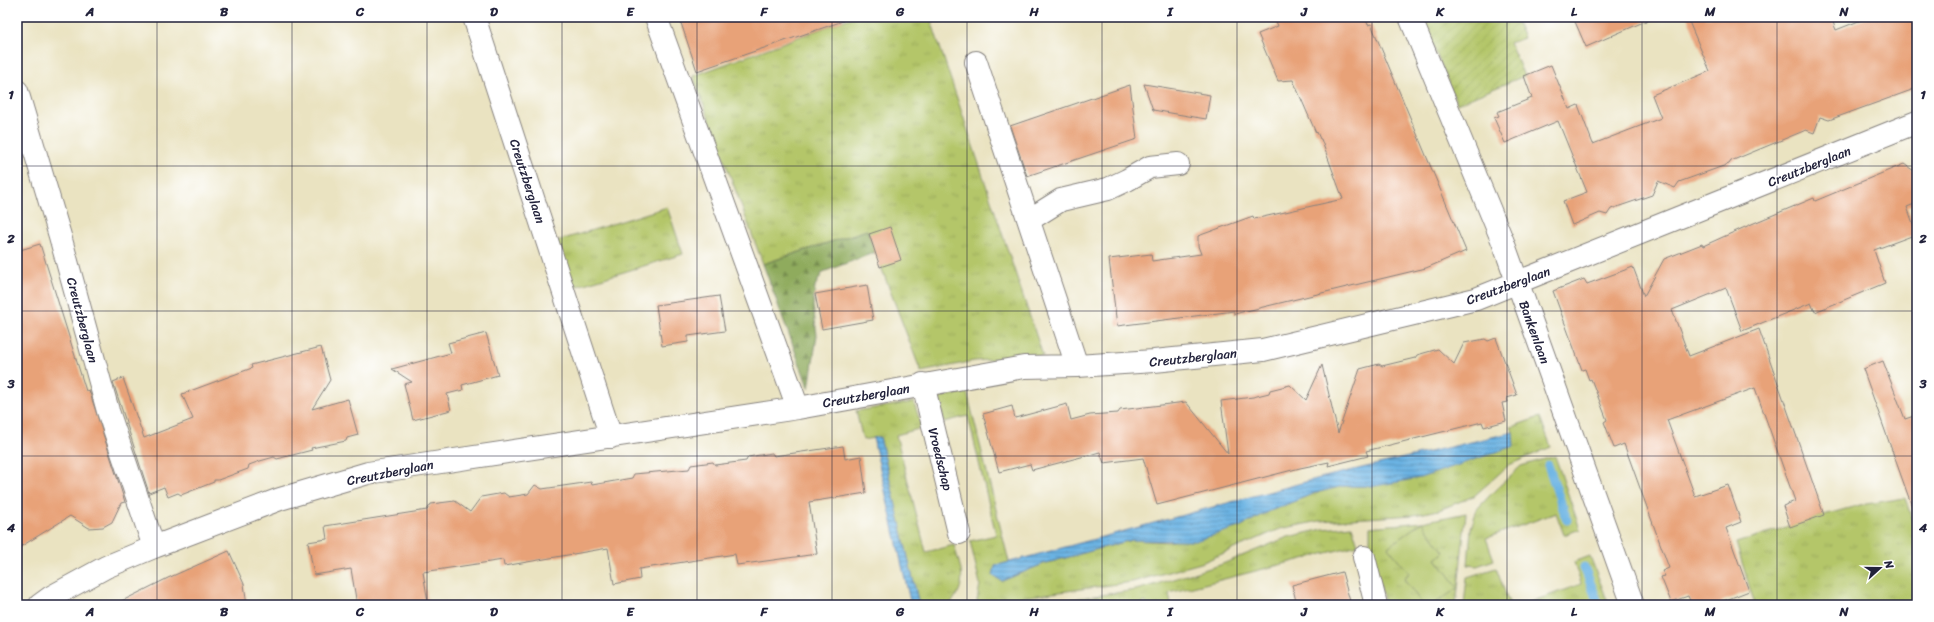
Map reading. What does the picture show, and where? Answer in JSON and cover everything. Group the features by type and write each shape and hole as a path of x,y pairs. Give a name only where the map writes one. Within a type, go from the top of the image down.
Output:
{"street":[{"name":"Creutzberglaan","path":"474,17 611,437"},
{"path":"656,17 798,408"},
{"name":"Bankenlaan","path":"1410,17 1503,242 1633,605"},
{"path":"976,62 1077,366"},
{"name":"Creutzberglaan","path":"17,91 60,236 108,411 154,547"},
{"name":"Creutzberglaan","path":"40,605 106,567 154,547 280,499 368,473 798,408 923,384 1024,367 1077,366 1154,361 1263,350 1476,299 1517,284 1917,122"},
{"path":"1029,220 1061,200 1108,189 1150,167 1178,164"},
{"name":"Vroedschap","path":"923,384 959,533"},
{"path":"1364,557 1376,605"}],"green space":[{"path":"853,17 930,17 1043,356 974,361 921,372 867,230 763,264 693,76"},
{"path":"1421,17 1515,17 1524,38 1510,43 1524,76 1457,104"},
{"path":"667,207 683,254 571,288 554,242"},
{"path":"867,230 876,252 823,272 815,286 813,306 817,335 809,389 763,264"},
{"path":"967,392 1009,562 995,566 1002,581 1043,564 1131,540 1168,542 1239,527 1270,511 1315,493 1343,486 1375,486 1513,432 1511,427 1540,417 1551,447 1509,465 1474,496 1439,510 1414,515 1320,521 1280,529 1201,563 1132,582 980,603 977,601 980,584 970,541 996,535 968,416 944,422 939,397"},
{"path":"914,402 922,428 896,435 926,552 954,545 962,576 959,590 949,605 919,605 880,437 863,440 856,411"},
{"path":"1555,456 1580,529 1564,535 1556,513 1486,538 1494,560 1477,566 1468,565 1471,528 1477,509 1521,466"},
{"path":"1905,498 1917,536 1917,605 1755,605 1736,543 1860,505"},
{"path":"1466,513 1457,598 1454,605 1433,605 1457,588 1436,559 1444,552 1409,573 1404,579 1423,605 1385,605 1370,542 1370,527 1422,522"},
{"path":"1422,522 1444,552 1436,559 1458,588 1433,605 1423,605 1404,579 1409,573 1388,547"},
{"path":"1352,526 1358,545 1169,593 1171,605 1147,605 1146,602 1135,605 1067,605 1066,600 1136,590 1220,565 1288,537 1323,529"},
{"path":"1590,556 1609,605 1522,605 1581,584 1574,562"},
{"path":"1496,568 1510,605 1464,605 1467,577"}],"water":[{"path":"1513,432 1514,446 1420,478 1375,486 1343,486 1315,493 1270,511 1239,527 1195,541 1131,540 1043,564 1002,581 993,576 995,566 1320,478"},
{"path":"880,437 919,605 894,605 910,601 873,438"}],"building":[{"path":"679,17 842,17 843,21 697,71"},
{"path":"1274,17 1365,17 1368,25 1371,24 1466,251 1426,268 1234,314 1234,311 1117,326 1109,259 1151,254 1152,261 1201,254 1198,246 1198,236 1253,216 1254,219 1343,199 1321,139 1317,132 1316,133 1293,80 1278,81 1258,34 1278,26"},
{"path":"1573,17 1655,17 1586,47"},
{"path":"1687,17 1831,17 1836,30 1869,17 1917,17 1917,88 1829,120 1820,117 1814,133 1806,130 1731,161 1729,164 1679,182 1675,188 1658,181 1652,195 1611,209 1607,215 1600,213 1572,225 1563,201 1587,192 1558,121 1505,143 1494,118 1499,116 1497,112 1532,98 1524,76 1551,65 1569,109 1578,105 1593,144 1661,118 1652,95 1710,71"},
{"path":"1144,84 1210,95 1206,119 1153,110"},
{"path":"1130,85 1137,139 1027,176 1010,126"},
{"path":"1904,164 1917,173 1917,203 1907,207 1917,234 1874,250 1885,283 1815,312 1811,303 1742,331 1726,288 1672,310 1689,356 1759,329 1824,515 1790,527 1783,506 1795,501 1755,388 1667,420 1695,496 1728,485 1741,522 1726,528 1749,591 1713,605 1692,605 1688,596 1671,602 1661,577 1665,576 1662,571 1669,568 1624,444 1614,448 1604,422 1607,420 1591,379 1589,380 1585,369 1582,370 1553,291 1584,279 1587,284 1633,267 1644,296 1664,259 1702,244 1703,246 1814,198 1815,201"},
{"path":"890,227 901,260 880,267 869,234"},
{"path":"40,244 86,391 89,390 125,502 121,503 112,522 103,527 89,528 70,516 17,549 17,251"},
{"path":"867,285 873,320 822,329 815,294"},
{"path":"719,296 725,331 688,336 688,342 662,346 656,305"},
{"path":"486,333 498,375 462,385 463,390 447,394 451,410 413,420 404,384 412,382 392,369 451,353 448,343"},
{"path":"1496,338 1517,395 1507,398 1508,402 1502,403 1506,421 1484,427 1482,422 1366,451 1368,456 1328,466 1329,462 1300,468 1157,505 1143,458 1104,463 1100,452 1032,470 1030,464 999,472 983,414 1012,406 1015,418 1067,404 1071,420 1090,415 1118,413 1120,410 1186,402 1228,454 1221,401 1253,397 1269,393 1270,390 1290,385 1306,400 1322,365 1338,433 1360,369 1379,364 1382,366 1415,358 1417,355 1438,349 1454,364 1464,343 1485,339 1488,341"},
{"path":"321,347 330,380 312,409 348,399 358,435 347,438 346,441 311,448 312,450 277,459 274,457 260,461 249,465 248,469 218,480 214,480 214,482 181,495 178,493 168,497 164,487 149,493 113,382 123,378 144,438 193,419 182,394 252,368 251,365"},
{"path":"1883,361 1905,419 1917,415 1917,512 1914,512 1863,369"},
{"path":"843,446 845,459 861,456 866,493 809,502 817,554 737,565 735,554 639,569 640,579 614,584 608,548 504,566 503,560 423,572 428,602 410,605 357,605 351,569 314,575 308,542 327,539 325,526 427,510 431,504 455,501 470,512 481,497 504,493 509,497 528,494 535,485 542,489 591,482 592,485 632,478 634,474 689,469 691,465 713,462 715,465 746,461 748,457 772,453 774,456"},
{"path":"229,551 244,584 247,605 114,605 168,578"},
{"path":"1342,572 1351,605 1297,605 1292,585"}],"waterway":[{"path":"1548,465 1567,520"},
{"path":"1584,567 1599,605"}]}
